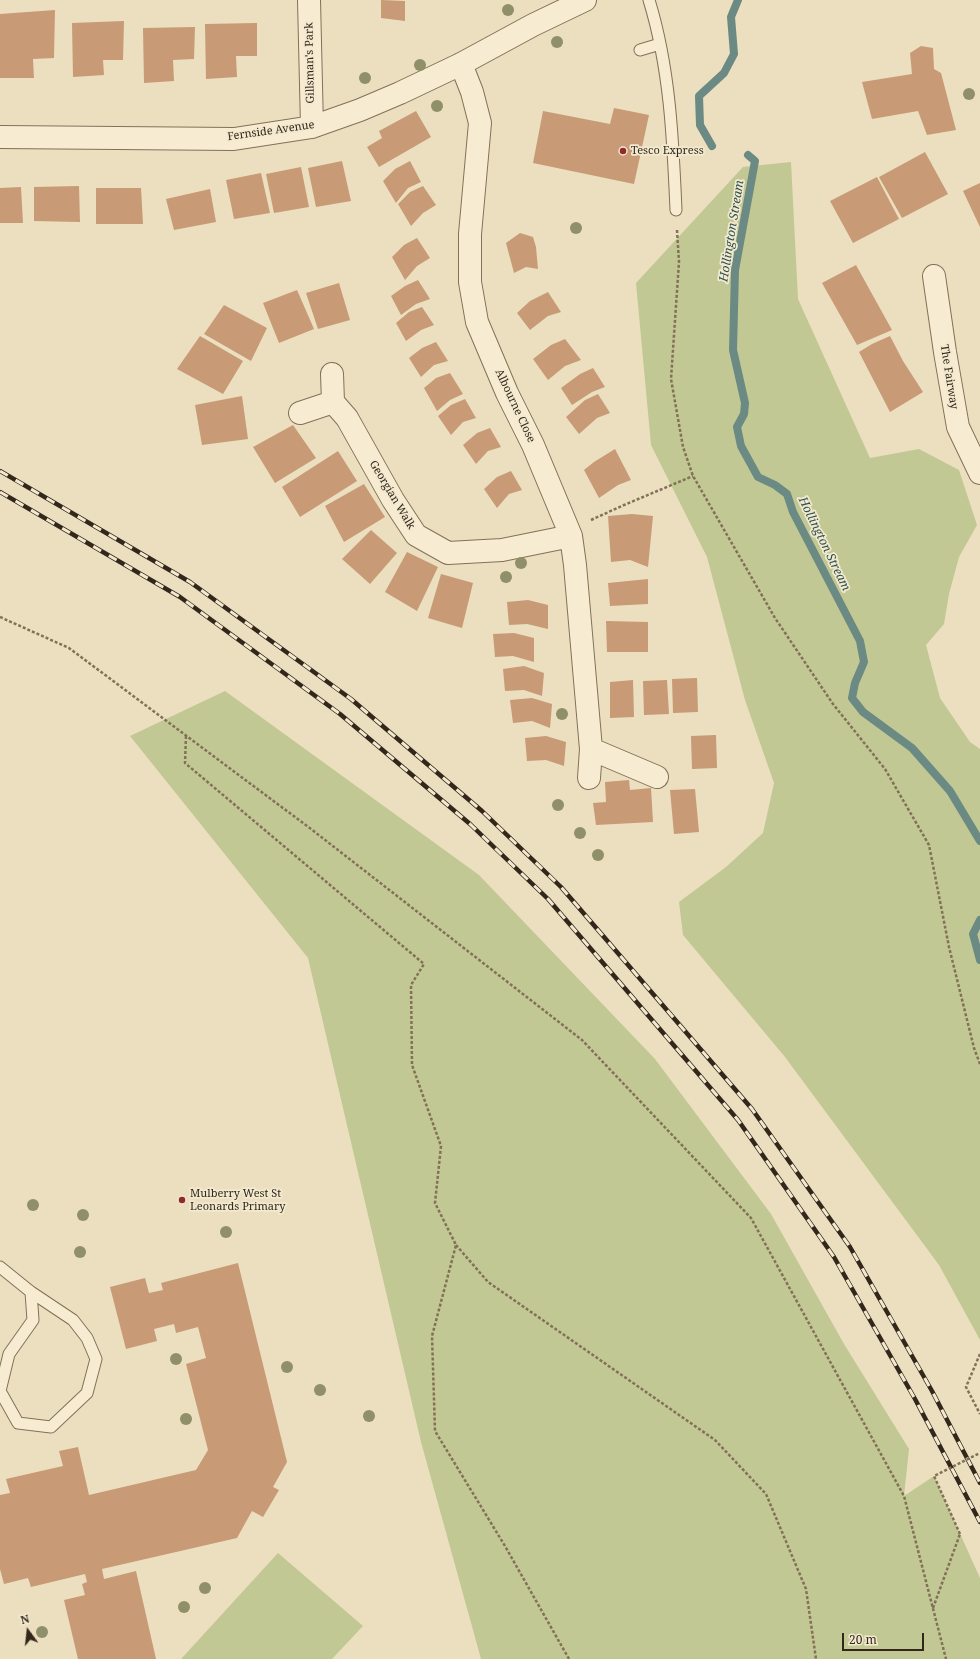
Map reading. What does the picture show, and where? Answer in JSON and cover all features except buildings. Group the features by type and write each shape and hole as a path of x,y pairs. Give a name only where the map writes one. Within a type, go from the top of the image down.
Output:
{"street":[{"name":"Gillsman's Park","path":"309,0 312,127"},
{"name":"Fernside Avenue","path":"0,137 234,139 312,127 360,110 400,93 461,64 532,25 585,0"},
{"name":"Albourne Close","path":"461,64 472,92 480,123 470,234 470,282 477,322 507,393 533,445 570,533 575,565 591,749 589,778"},
{"name":"The Fairway","path":"934,276 958,427 980,473"},
{"path":"300,413 333,402 332,374"},
{"name":"Georgian Walk","path":"333,402 347,418 392,500 416,535 448,553 502,550 570,533"},
{"path":"591,749 657,777"}],"lane":[{"path":"649,0 660,44 673,135 676,210"},
{"path":"640,50 660,44"},
{"path":"0,1267 31,1292 72,1320 87,1338 96,1359 87,1393 51,1427 18,1423 0,1391 9,1354 33,1320 31,1292"}],"path":[{"path":"676,210 679,262 671,379 683,447 693,476 775,618 833,704 885,769 929,845 949,947 974,1048 980,1064"},
{"path":"570,533 624,504 693,476"},
{"path":"0,617 69,648 311,829 582,1040 751,1218 904,1496 946,1659"},
{"path":"186,736 185,763 424,964 411,985 412,1065 441,1146 435,1203 456,1244 488,1282 715,1440 766,1494 806,1589 816,1659"},
{"path":"456,1244 432,1336 435,1431 505,1546 569,1659"},
{"path":"980,1354 966,1387 980,1414"},
{"path":"933,1608 960,1534 934,1476 980,1453"}],"green space":[{"path":"791,162 798,299 870,458 919,449 959,470 977,525 959,557 949,594 944,624 926,645 940,698 970,742 980,749 980,1340 939,1265 785,1057 683,935 679,902 726,867 763,833 774,783 745,700 707,557 651,445 636,283 743,167"},
{"path":"225,691 479,875 655,1059 771,1214 844,1344 909,1449 904,1496 934,1476 980,1578 980,1659 481,1659 421,1442 308,958 130,736"},
{"path":"278,1553 363,1626 332,1659 181,1659"}],"waterway":[{"name":"Hollington Stream","path":"712,146 700,125 699,96 724,73 734,54 731,17 738,0"},
{"name":"Hollington Stream","path":"748,155 755,161 735,270 733,350 745,403 744,414 737,427 741,446 758,477 775,485 787,494 793,512 860,641 864,662 855,683 852,698 863,712 912,748 950,791 980,841"},
{"name":"Hollington Stream","path":"980,920 973,934 980,960"}],"railway":[{"path":"0,471 190,582 351,699 482,811 561,887 752,1109 850,1247 932,1391 980,1483"},
{"path":"0,492 180,597 340,714 470,824 548,899 738,1120 834,1257 915,1399 980,1522"}],"place":[{"name":"Tesco Express","path":"623,151"},
{"name":"Mulberry West St Leonards Primary","path":"182,1200"}]}
